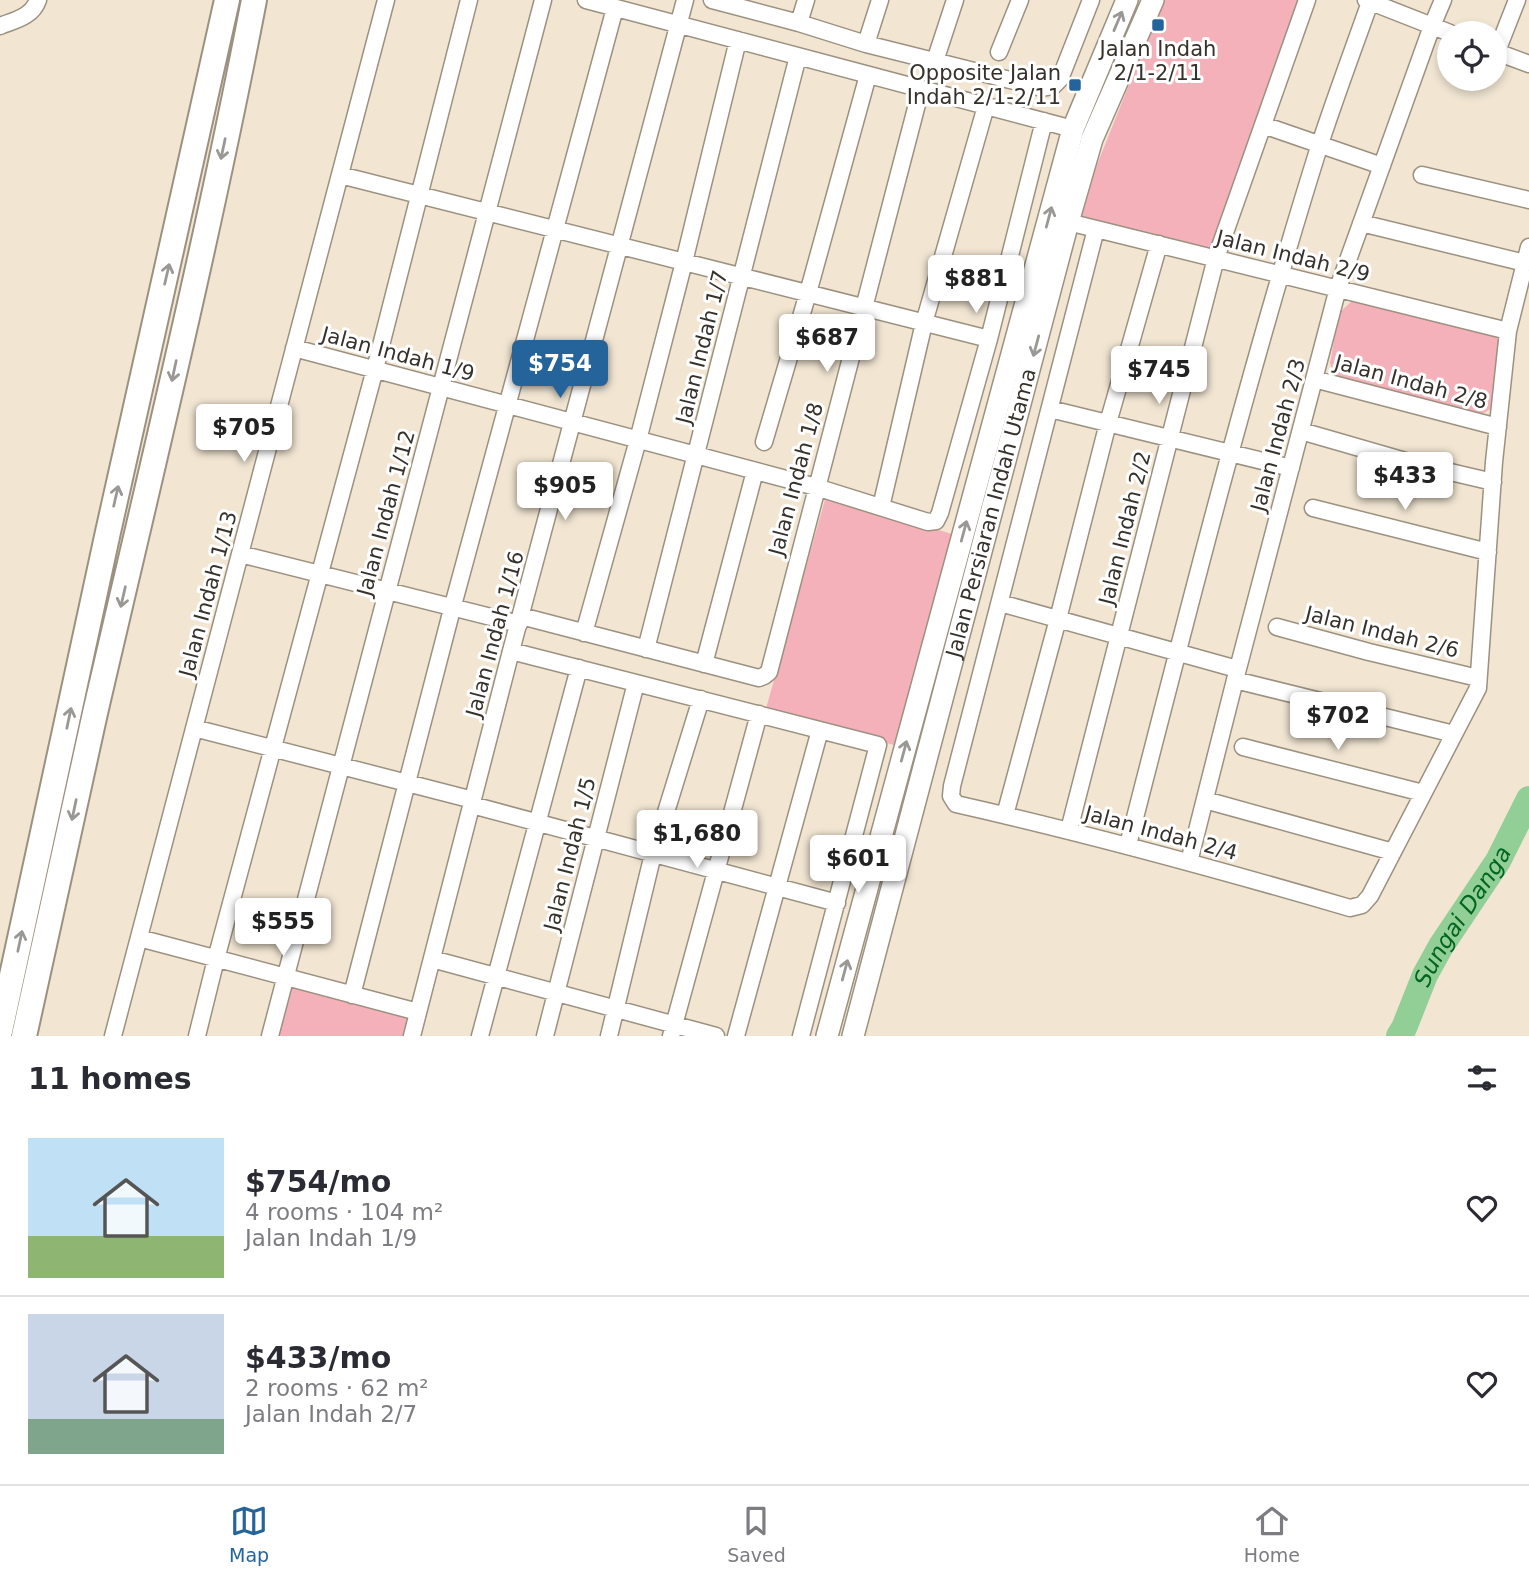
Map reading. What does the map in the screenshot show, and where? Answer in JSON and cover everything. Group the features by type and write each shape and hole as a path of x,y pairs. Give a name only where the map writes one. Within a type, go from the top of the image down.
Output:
{"highway":[{"path":"0,1031 227,0"},
{"path":"24,1036 95,712 157,450 254,0"},
{"path":"238,83 263,0"}],"main road":[{"name":"Jalan Persiaran Indah Utama","path":"827,1036 1073,129 1127,0"},
{"name":"Jalan Persiaran Indah Utama","path":"853,1036 1086,162 1093,139 1153,0"},
{"path":"1073,129 1082,127 1106,108"},
{"path":"1073,129 1080,134 1086,162"}],"street":[{"path":"0,26 26,16 37,5 38,0"},
{"name":"Jalan Indah 1/13","path":"113,1036 386,0"},
{"path":"197,1036 375,369 469,0"},
{"name":"Jalan Indah 1/12","path":"271,1036 543,0"},
{"path":"586,0 1073,129"},
{"name":"Jalan Indah 1/16","path":"412,1036 511,651 685,0"},
{"path":"712,0 737,3 866,44 1042,88 1053,86 1060,79 1091,0"},
{"path":"799,23 806,0"},
{"path":"866,44 880,0"},
{"path":"935,61 955,0"},
{"path":"999,52 1020,0"},
{"name":"Jalan Indah 2/2","path":"1069,830 1216,258 1307,0"},
{"name":"Jalan Indah 2/3","path":"1189,862 1338,288 1443,0"},
{"path":"1507,24 1517,0"},
{"path":"1128,845 1230,453 1320,145 1368,1 1437,28"},
{"path":"352,995 506,405 615,8"},
{"path":"584,633 638,440 738,40"},
{"path":"1507,55 1529,64"},
{"name":"Jalan Indah 1/7","path":"646,649 798,56"},
{"path":"764,442 868,75"},
{"name":"Jalan Indah 1/8","path":"704,664 759,678 769,672 921,89"},
{"path":"881,507 924,323 986,106"},
{"path":"340,175 989,339 1044,121"},
{"path":"1263,125 1382,166"},
{"path":"1422,175 1529,200"},
{"name":"Jalan Indah 2/9","path":"1069,222 1508,331"},
{"path":"1361,223 1525,263"},
{"path":"1096,229 1000,603 1177,653 1236,675 1454,734"},
{"path":"1005,815 1108,423 1159,244"},
{"path":"1205,800 1393,852 1478,688 1493,482 1508,331 1529,247"},
{"name":"Jalan Indah 1/9","path":"294,348 816,487 928,522 936,521 940,513 989,339"},
{"name":"Jalan Indah 2/8","path":"1314,379 1498,427"},
{"path":"1050,409 1291,468"},
{"path":"1301,431 1412,463 1493,482"},
{"path":"240,554 452,609 584,633 704,664 755,471"},
{"path":"1313,508 1488,552"},
{"name":"Jalan Indah 2/4","path":"1000,603 952,786 951,796 956,804 1128,845 1350,908 1362,905 1370,896 1393,852"},
{"name":"Jalan Indah 2/6","path":"1277,627 1478,678"},
{"path":"511,651 878,745 802,1036"},
{"path":"480,1036 579,668"},
{"name":"Jalan Indah 1/5","path":"545,1036 636,683"},
{"path":"609,1036 653,854 701,699"},
{"path":"673,1030 759,714"},
{"path":"194,728 406,782 537,822 836,903"},
{"path":"736,1036 820,730"},
{"path":"1243,747 1423,793"},
{"path":"139,938 418,1012"},
{"path":"432,960 616,1009 673,1030 716,1036"}],"shaded area":[{"path":"1163,0 1299,0 1212,250 1076,217"},
{"path":"1354,299 1502,338 1496,406 1477,417 1334,376 1330,363 1339,313"},
{"path":"826,496 962,537 906,748 765,712"},
{"path":"292,986 410,1019 405,1036 278,1036"}],"waterway":[{"name":"Sungai Danga","path":"1399,1036 1425,975 1441,946 1498,861 1529,799"}],"place":[{"name":"Jalan Indah 2/1-2/11","path":"1158,25"},
{"name":"Opposite Jalan Indah 2/1-2/11","path":"1075,85"}]}
